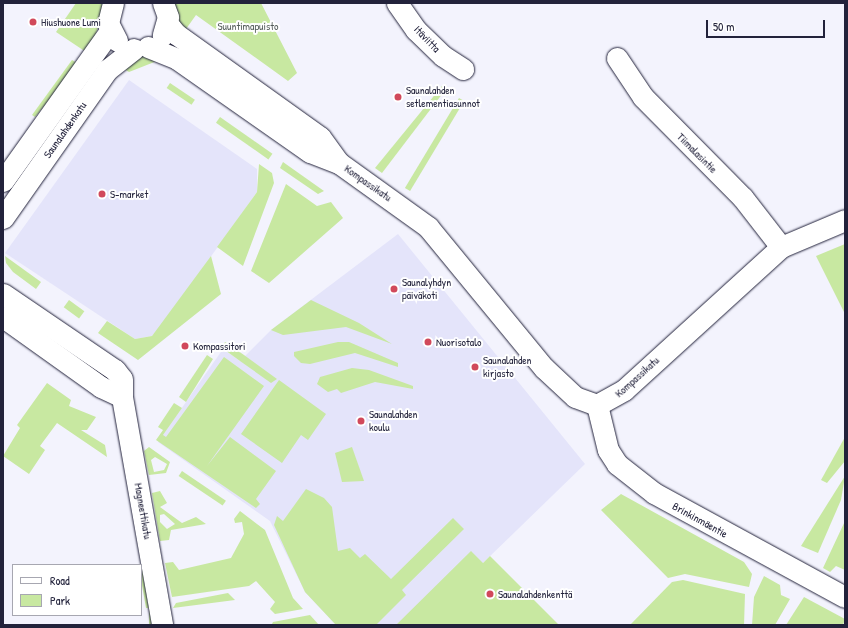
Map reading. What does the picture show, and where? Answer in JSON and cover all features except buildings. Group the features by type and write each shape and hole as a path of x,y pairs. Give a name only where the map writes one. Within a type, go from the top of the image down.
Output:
{"street":[{"path":"110,30 108,16 113,3"},
{"name":"Itäviitta","path":"397,3 427,40 463,69"},
{"name":"Kompassikatu","path":"165,9 176,34 320,137 339,163"},
{"name":"Saunalahdenkatu","path":"3,218 108,70 141,48 159,40 165,9"},
{"name":"Kompassikatu","path":"110,30 117,41 177,59 310,152 339,163 428,227 544,368 575,397 597,405 624,390 781,247 845,220"},
{"name":"Saunalahdenkatu","path":"3,181 110,30"},
{"name":"Tiimalasintie","path":"617,58 643,97 743,198 781,247"},
{"name":"Magneettikatu","path":"3,294 115,370 122,379 122,397 162,625"},
{"path":"3,317 101,387 122,397"},
{"name":"Brinkinmäentie","path":"597,405 608,450 617,464 648,489 845,597"}],"shaded area":[{"path":"129,80 257,169 257,192 162,325 152,336 135,339 5,253"},
{"name":"Saunalahden koulu","path":"398,234 585,464 419,625 336,625 305,592 270,521 158,442 223,349 240,361 271,330"}],"green space":[{"path":"76,3 104,3 96,34 86,52 56,32"},
{"name":"Suuntimapuisto","path":"174,3 261,3 297,73 288,81 196,15 186,29 178,23"},
{"path":"139,55 157,61 129,72 119,66"},
{"path":"72,60 79,64 35,117 32,115"},
{"path":"170,83 195,100 192,105 167,88"},
{"path":"442,86 446,89 382,173 375,168"},
{"path":"459,98 464,101 410,191 405,188"},
{"path":"220,117 272,154 268,159 216,123"},
{"path":"283,162 324,191 318,194 280,168"},
{"path":"259,164 272,173 274,183 243,266 217,247 257,192"},
{"path":"286,184 317,206 331,202 343,218 269,283 251,271"},
{"path":"845,244 845,314 816,256"},
{"path":"5,256 41,282 36,289 13,272 6,263"},
{"path":"211,256 221,294 138,360 98,333 107,321 135,339 152,336"},
{"path":"69,300 84,311 79,318 64,307"},
{"path":"311,300 359,323 392,344 346,327 283,335 271,330"},
{"path":"225,342 277,379 271,383 240,361 222,348"},
{"path":"338,342 349,342 398,363 398,367 355,353 310,364 301,363 294,356 294,352"},
{"path":"207,355 213,359 186,402 179,397"},
{"path":"224,357 264,386 207,466 230,437 276,471 256,499 260,504 256,508 156,440 163,430 158,427 174,403 182,408 163,435 166,437"},
{"path":"352,368 369,370 413,386 413,389 375,382 341,393 337,389 328,392 317,384 320,377"},
{"path":"279,380 326,414 308,440 301,435 282,463 241,434"},
{"path":"47,383 71,400 69,406 96,417 87,430 81,430 105,445 107,457 57,423 40,446 45,450 29,474 3,456 20,428 17,425"},
{"path":"845,437 845,461 827,483 821,480"},
{"path":"149,447 170,462 166,473 149,475 144,451","holes":["155,457 167,464 164,470 154,472 151,460"]},
{"path":"352,447 364,481 342,482 335,453"},
{"path":"182,471 226,501 223,506 179,476"},
{"path":"845,476 841,500 818,553 801,546"},
{"path":"306,489 324,498 332,507 338,551 350,548 360,558 365,554 391,579 453,518 464,529 402,590 406,595 376,625 336,625 305,592 274,525 277,516 283,521"},
{"path":"160,491 167,503 160,507 182,523 196,517 206,524 171,530 169,540 160,541 152,493","holes":["164,514 175,524 167,529 160,522 160,515"]},
{"path":"621,494 744,562 752,574 749,587 685,574 668,578 601,510"},
{"path":"240,511 265,530 293,598 303,609 275,614 270,609 275,602 256,581 249,586 172,597 165,563 173,562 179,570 231,558 244,534 242,522 235,523 234,519"},
{"path":"845,521 845,570 836,566 830,572 823,568"},
{"name":"Saunalahdenkenttä","path":"471,551 483,563 490,556 559,625 396,625"},
{"path":"145,567 155,625 149,625 149,608 146,608 142,586 142,568"},
{"path":"764,576 780,585 781,595 790,599 775,625 752,625 754,597"},
{"path":"683,580 745,594 744,625 630,625 672,582"},
{"path":"228,593 235,600 173,608 176,603"},
{"path":"804,597 845,619 843,625 786,625"},
{"path":"310,615 319,625 272,624 273,622"}],"place":[{"name":"Hiushuone Lumi","path":"33,22"},
{"name":"Saunalahden setlementiasunnot","path":"398,97"},
{"name":"S-market","path":"102,194"},
{"name":"Saunalyhdyn päiväkoti","path":"394,289"},
{"name":"Nuorisotalo","path":"428,342"},
{"name":"Kompassitori","path":"185,346"},
{"name":"Saunalahden kirjasto","path":"475,367"},
{"name":"Saunalahden koulu","path":"361,421"},
{"name":"Saunalahdenkenttä","path":"490,594"}]}
